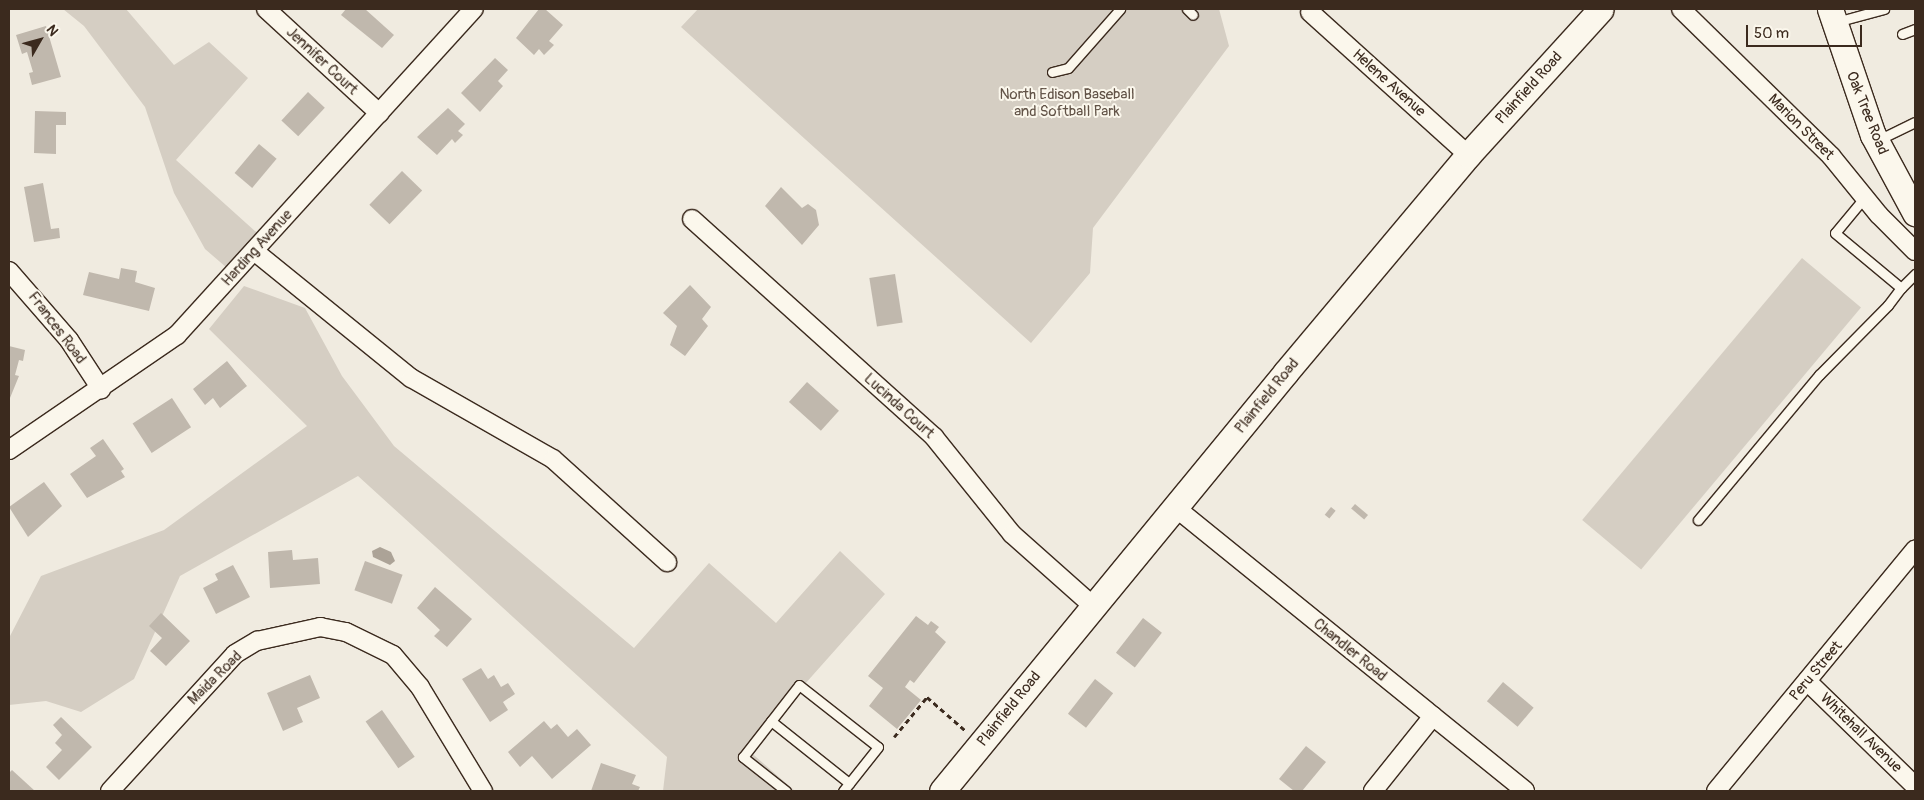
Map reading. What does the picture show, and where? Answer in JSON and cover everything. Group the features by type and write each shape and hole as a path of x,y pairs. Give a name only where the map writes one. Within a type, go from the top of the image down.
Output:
{"street":[{"name":"Jennifer Court","path":"266,9 379,113"},
{"name":"Harding Avenue","path":"9,450 101,389 177,335 474,9"},
{"name":"Plainfield Road","path":"942,791 1092,606 1176,508 1468,155 1601,9"},
{"name":"Marion Street","path":"1681,9 1831,156 1864,198 1915,251"},
{"name":"Helene Avenue","path":"1310,12 1468,155"},
{"name":"Oak Tree Road","path":"1832,16 1876,141 1913,204"},
{"name":"Lucinda Court","path":"692,219 934,438 1012,534 1092,606"},
{"path":"254,251 411,378 553,459 667,562"},
{"name":"Frances Road","path":"9,271 69,340 101,389"},
{"name":"Chandler Road","path":"1176,508 1524,791"},
{"name":"Peru Street","path":"1716,791 1915,550"},
{"name":"Maida Road","path":"110,791 235,654 257,640 320,627 346,632 393,655 420,687 483,791"},
{"name":"Whitehall Avenue","path":"1807,681 1915,786"},
{"path":"1373,791 1433,716"}],"lane":[{"path":"1052,72 1068,68 1120,9"},
{"path":"1832,16 1884,9"},
{"path":"1902,34 1915,29"},
{"path":"1876,141 1915,122"},
{"path":"1864,198 1835,233 1901,288"},
{"path":"1698,520 1819,375 1888,305 1915,274"},
{"path":"786,791 742,757 799,685 878,747 843,791"},
{"path":"771,721 850,783"}],"path":[{"path":"894,737 927,697 968,733 974,725"}],"green space":[{"path":"63,9 126,9 174,65 209,42 248,78 176,160 265,240 234,274 205,249 174,193 145,107 84,26"},
{"name":"North Edison Baseball and Softball Park","path":"698,9 1219,9 1229,46 1093,228 1090,273 1031,343 681,27"},
{"path":"1802,258 1861,307 1641,569 1582,520"},
{"path":"244,286 305,308 342,376 394,446 634,648 709,563 776,623 840,551 885,594 747,749 795,791 663,791 667,757 358,476 180,576 134,679 81,712 46,701 9,705 9,638 41,576 164,530 307,426 209,329"}],"shaded area":[{"path":"380,547 391,552 395,561 390,565 373,557 372,551"}],"building":[{"path":"346,9 365,9 394,35 382,48 341,15"},
{"path":"539,9 545,9 563,25 549,41 554,45 544,55 539,49 534,55 516,38"},
{"path":"46,26 61,77 32,85 29,73 33,72 27,52 22,54 16,35"},
{"path":"495,58 508,70 498,81 503,86 480,112 461,93"},
{"path":"308,92 325,108 298,136 281,121"},
{"path":"448,108 465,124 458,131 463,135 455,143 452,139 437,155 417,137"},
{"path":"35,111 66,112 66,125 56,125 56,154 34,153"},
{"path":"259,144 277,159 252,188 235,173"},
{"path":"402,171 422,190 389,224 369,205"},
{"path":"43,183 51,229 59,228 60,238 34,242 24,187"},
{"path":"781,187 802,208 808,204 816,210 819,225 802,245 765,206"},
{"path":"121,268 137,271 135,282 155,288 149,311 83,295 89,272 119,279"},
{"path":"895,274 903,322 877,326 869,278"},
{"path":"690,285 711,307 702,319 708,326 685,356 670,345 677,326 663,313"},
{"path":"9,346 25,350 23,361 19,360 15,375 19,376 10,398"},
{"path":"227,361 247,386 220,408 213,398 205,405 193,389"},
{"path":"807,382 839,411 821,431 789,402"},
{"path":"172,398 191,427 152,453 133,424"},
{"path":"103,439 124,469 121,471 125,477 87,498 70,474 96,456 90,448"},
{"path":"44,482 62,506 28,537 9,507"},
{"path":"1355,504 1368,515 1364,520 1351,509"},
{"path":"1331,507 1336,511 1329,519 1325,515"},
{"path":"292,550 293,560 318,558 320,584 270,588 268,552"},
{"path":"365,561 403,575 392,604 354,590"},
{"path":"233,565 250,597 216,614 203,588 218,580 215,574"},
{"path":"435,587 472,619 447,647 434,636 440,630 417,608"},
{"path":"161,613 190,641 166,666 150,651 162,638 149,626"},
{"path":"916,616 928,625 931,621 939,627 935,632 946,642 914,683 910,680 905,687 921,700 897,729 869,706 883,688 868,676"},
{"path":"1143,618 1162,633 1135,667 1116,653"},
{"path":"481,668 488,679 494,675 501,687 508,683 515,694 503,702 508,710 490,722 462,679"},
{"path":"310,675 320,698 297,708 303,722 283,731 267,693"},
{"path":"1095,679 1113,693 1086,728 1068,714"},
{"path":"1503,682 1534,708 1518,727 1487,701"},
{"path":"382,710 415,757 398,768 366,721"},
{"path":"61,717 92,747 59,780 46,767 62,750 55,743 62,735 53,725"},
{"path":"544,721 551,729 557,724 568,737 577,729 591,745 552,779 532,756 520,767 508,752"},
{"path":"1306,746 1326,762 1302,791 1294,791 1279,779"},
{"path":"601,763 636,775 632,784 640,787 638,791 591,791"},
{"path":"12,770 35,791 9,791 9,773"}]}
